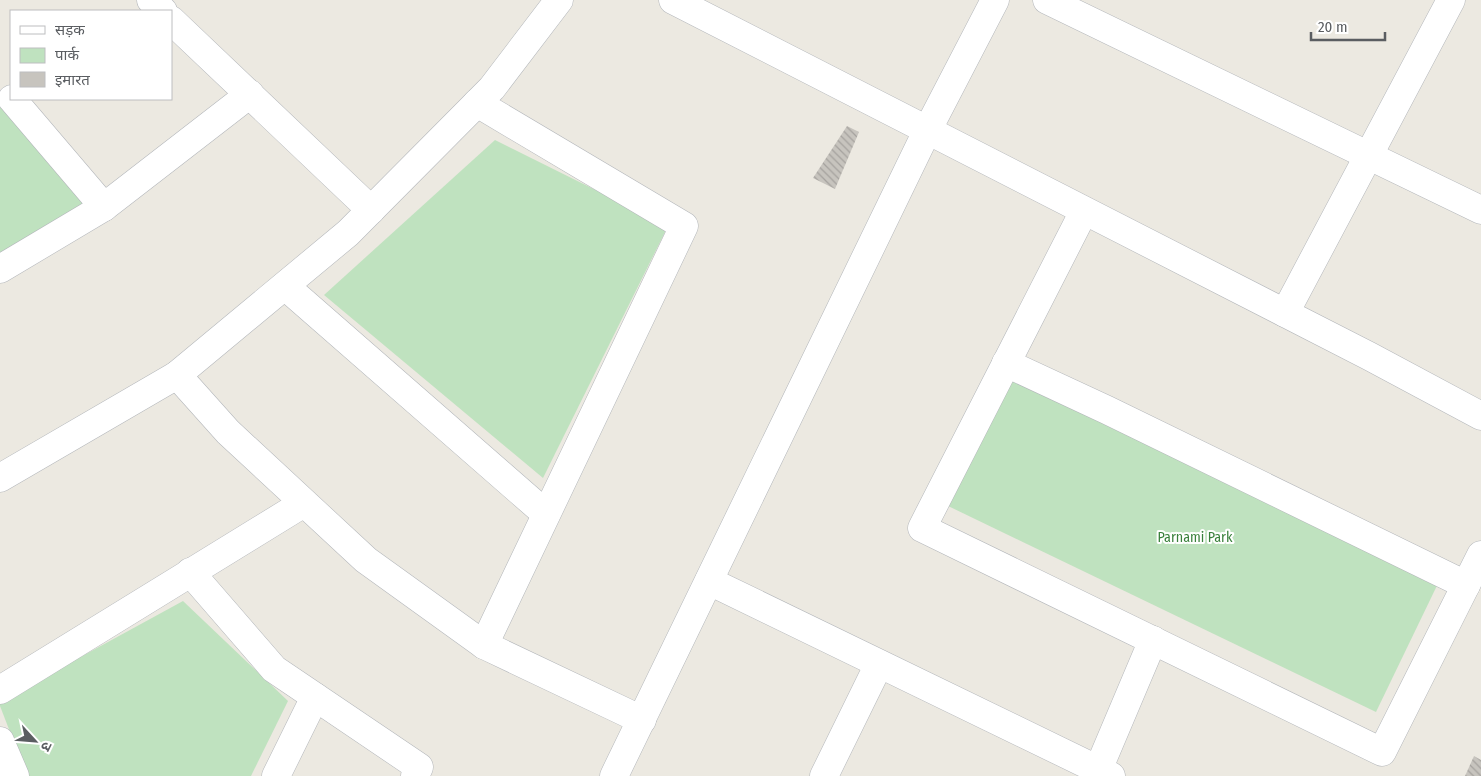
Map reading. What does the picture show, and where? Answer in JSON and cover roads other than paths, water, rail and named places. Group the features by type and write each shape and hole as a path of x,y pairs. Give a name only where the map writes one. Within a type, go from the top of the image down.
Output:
{"street":[{"path":"151,0 161,10"},
{"path":"0,478 177,375 348,233 492,88 559,0"},
{"path":"673,0 1370,356 1481,416"},
{"path":"614,776 927,131 995,0"},
{"path":"1047,0 1481,210"},
{"path":"1285,313 1451,0"},
{"path":"172,21 371,210"},
{"path":"0,84 10,96"},
{"path":"0,270 104,207 250,94"},
{"path":"14,100 104,207"},
{"path":"477,103 684,226 484,645"},
{"path":"1084,211 922,528 1382,752 1481,555"},
{"path":"285,286 546,514"},
{"path":"1006,363 1108,410 1466,585"},
{"path":"177,375 228,432 366,560 484,645 642,720"},
{"path":"0,690 304,503"},
{"path":"190,572 274,669 419,767 415,776"},
{"path":"709,581 1104,773 1153,640"},
{"path":"824,776 879,664"},
{"path":"276,776 316,697"},
{"path":"0,741 14,776"}],"park label":[{"name":"Parnami Park","path":"1195,537"}]}
